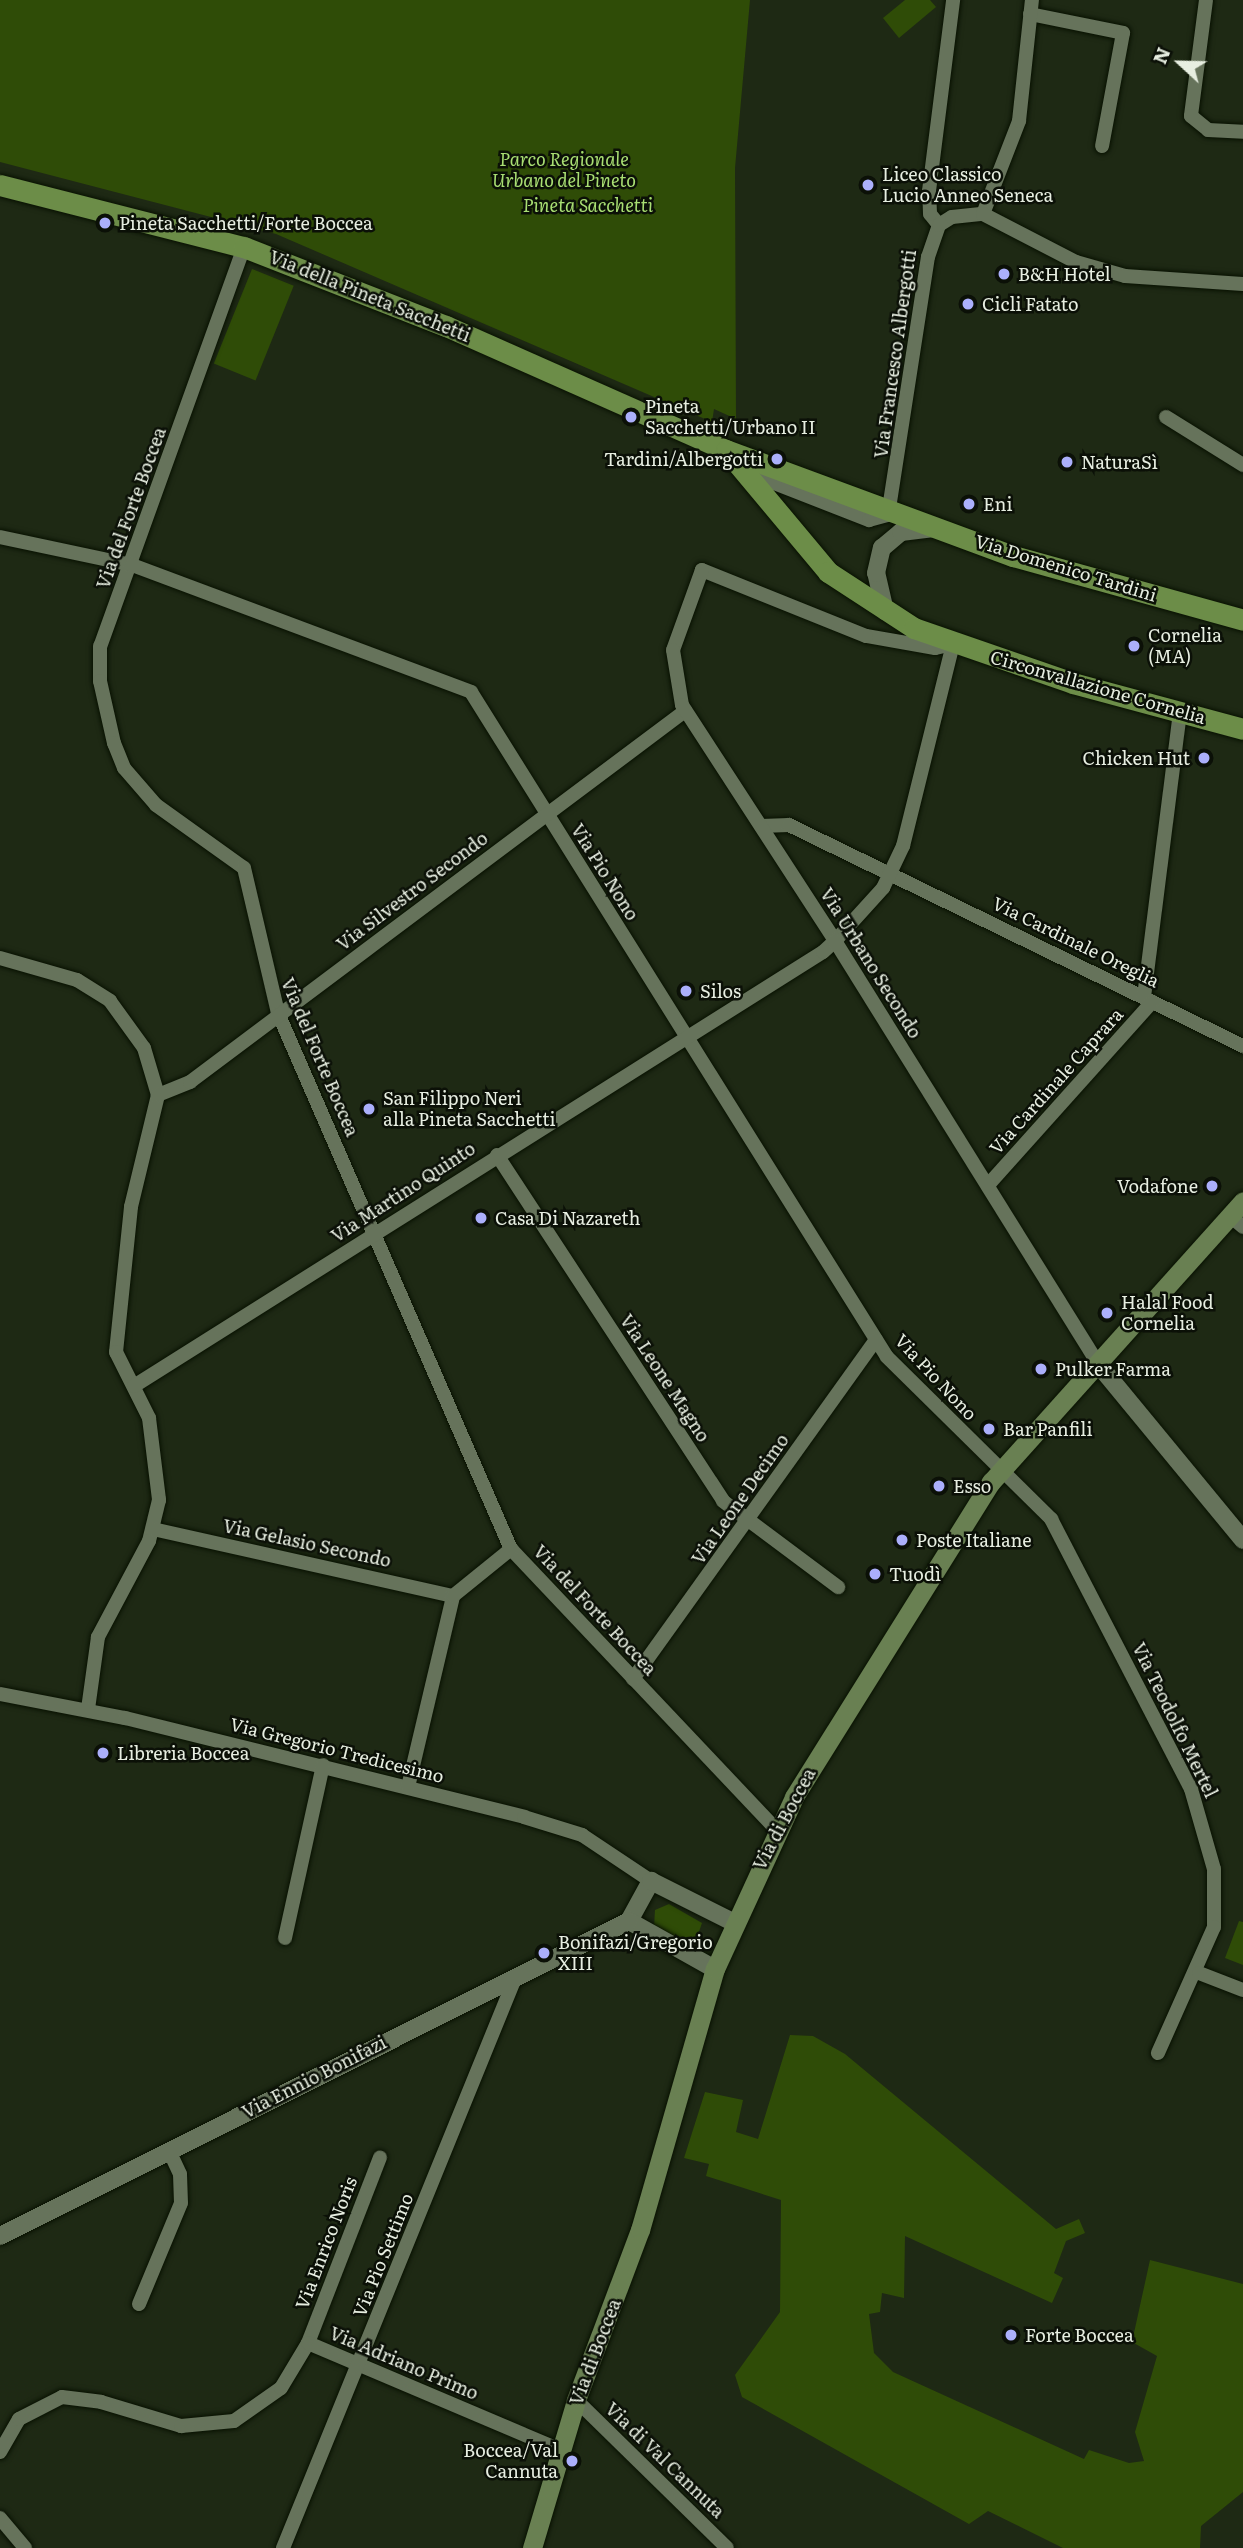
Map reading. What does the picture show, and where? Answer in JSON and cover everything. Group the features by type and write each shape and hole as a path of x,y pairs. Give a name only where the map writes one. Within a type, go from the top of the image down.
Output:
{"main road":[{"name":"Via della Pineta Sacchetti","path":"0,185 244,247 446,326 726,450"},
{"name":"Via Domenico Tardini","path":"726,450 1013,556 1243,620"},
{"name":"Circonvallazione Cornelia","path":"726,450 751,474 828,572 885,611 953,644 1180,714 1243,729"},
{"name":"Via di Boccea","path":"532,2548 576,2400 640,2230 715,1969 733,1922 776,1830 894,1631 1001,1469 1239,1215"}],"street":[{"path":"953,0 929,191 930,214 939,225 983,214 1094,268 1176,283 1243,284"},
{"path":"1206,0 1191,116 1208,130 1243,132"},
{"path":"983,214 1019,121 1031,7 1123,33 1102,146"},
{"name":"Via Francesco Albergotti","path":"890,510 928,257 939,225"},
{"name":"Via del Forte Boccea","path":"244,247 97,659 114,743 124,768 156,805 244,868 278,1013 511,1549 776,1830"},
{"path":"1166,417 1243,465"},
{"name":"Via Domenico Tardini","path":"751,474 873,521 890,510"},
{"path":"885,611 876,573 883,548 901,532 938,527"},
{"name":"Via Pio Nono","path":"0,537 132,565 461,684 546,814 876,1340 920,1393 1001,1469"},
{"name":"Circonvallazione Cornelia","path":"702,570 866,636 935,648 953,644"},
{"name":"Via Urbano Secondo","path":"702,570 673,650 685,711 835,942 1098,1364"},
{"path":"893,873 953,644"},
{"name":"Via Silvestro Secondo","path":"158,1095 190,1082 278,1013 685,711"},
{"path":"1148,999 1180,714"},
{"name":"Via Cardinale Oreglia","path":"761,826 789,825 893,873 1243,1046"},
{"name":"Via Martino Quinto","path":"135,1386 684,1035 835,942 893,873"},
{"path":"0,958 77,980 110,1001 144,1048 158,1095 131,1207 117,1333 117,1365 135,1386 158,1454 153,1529 97,1637 89,1709"},
{"name":"Via Cardinale Caprara","path":"988,1185 1148,999"},
{"name":"Via Leone Magno","path":"497,1155 715,1490 747,1525 838,1587"},
{"name":"Via Leone Decimo","path":"633,1679 747,1525 876,1340"},
{"path":"1098,1364 1243,1540"},
{"name":"Via Teodolfo Mertel","path":"1001,1469 1051,1518 1196,1801 1216,1895 1212,1939 1199,1973 1158,2053"},
{"name":"Via Gelasio Secondo","path":"153,1529 453,1595"},
{"path":"408,1787 453,1595 511,1549"},
{"name":"Via Gregorio Tredicesimo","path":"0,1694 89,1709 323,1765 582,1835 651,1881"},
{"path":"285,1938 323,1765"},
{"path":"715,1969 629,1921 651,1881 733,1922"},
{"name":"Via Ennio Bonifazi","path":"0,2236 629,1921"},
{"path":"1199,1973 1243,1990"},
{"name":"Via Pio Settimo","path":"283,2548 516,1976"},
{"path":"139,2304 181,2203 180,2174 169,2150"},
{"name":"Via Enrico Noris","path":"308,2343 380,2158"},
{"name":"Via Adriano Primo","path":"0,2452 19,2419 62,2398 101,2402 181,2426 234,2421 281,2388 308,2343 560,2450"},
{"name":"Via di Val Cannuta","path":"576,2400 727,2548"},
{"path":"0,2518 25,2548"}],"green space":[{"name":"Pineta Sacchetti","path":"0,0 750,0 735,168 736,419 714,409 712,422 276,234 0,162"},
{"path":"905,0 930,0 936,7 899,38 883,18"},
{"path":"252,269 294,286 256,380 214,364"},
{"path":"669,1904 702,1923 694,1946 654,1927 655,1910"},
{"path":"1239,1921 1243,1922 1243,1965 1225,1958"},
{"path":"790,2035 813,2036 845,2054 1056,2229 1079,2219 1085,2233 1066,2241 1054,2273 1063,2278 1052,2303 905,2236 904,2298 882,2293 880,2312 869,2314 874,2353 893,2372 1084,2459 1089,2450 1129,2463 1144,2461 1135,2432 1157,2356 1132,2342 1150,2260 1243,2284 1243,2492 1201,2526 1200,2548 1063,2548 988,2511 969,2524 742,2397 735,2375 780,2312 781,2200 706,2176 709,2164 684,2158 705,2092 743,2100 736,2132 758,2139"}],"place":[{"name":"Liceo Classico Lucio Anneo Seneca","path":"868,185"},
{"name":"Pineta Sacchetti/Forte Boccea","path":"105,223"},
{"name":"B&H Hotel","path":"1004,274"},
{"name":"Cicli Fatato","path":"968,304"},
{"name":"Pineta Sacchetti/Urbano II","path":"631,417"},
{"name":"Tardini/Albergotti","path":"777,459"},
{"name":"NaturaSì","path":"1067,462"},
{"name":"Eni","path":"969,504"},
{"name":"Cornelia (MA)","path":"1134,646"},
{"name":"Chicken Hut","path":"1204,758"},
{"name":"Silos","path":"686,991"},
{"name":"San Filippo Neri alla Pineta Sacchetti","path":"369,1109"},
{"name":"Vodafone","path":"1212,1186"},
{"name":"Casa Di Nazareth","path":"481,1218"},
{"name":"Halal Food Cornelia","path":"1107,1313"},
{"name":"Pulker Farma","path":"1041,1369"},
{"name":"Bar Panfili","path":"989,1429"},
{"name":"Esso","path":"939,1486"},
{"name":"Poste Italiane","path":"902,1540"},
{"name":"Tuodì","path":"875,1574"},
{"name":"Libreria Boccea","path":"103,1753"},
{"name":"Bonifazi/Gregorio XIII","path":"544,1953"},
{"name":"Forte Boccea","path":"1011,2335"},
{"name":"Boccea/Val Cannuta","path":"572,2461"}],"park label":[{"name":"Parco Regionale Urbano del Pineto","path":"564,170"}]}
